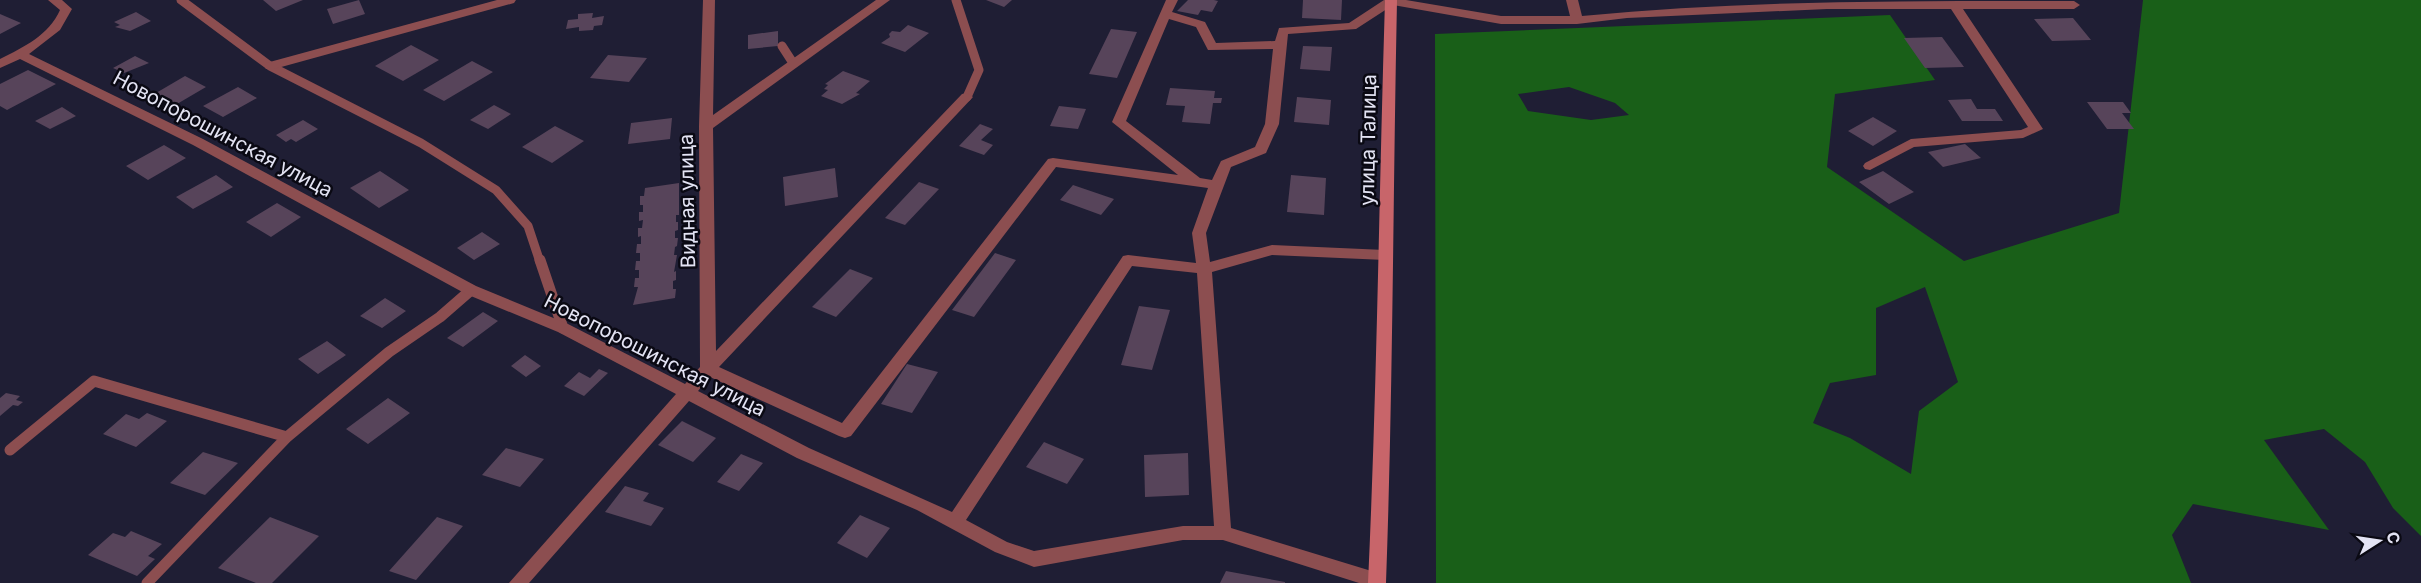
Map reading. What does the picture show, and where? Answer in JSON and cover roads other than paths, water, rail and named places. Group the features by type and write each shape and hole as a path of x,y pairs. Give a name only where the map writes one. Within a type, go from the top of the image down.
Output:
{"street":[{"path":"0,64 20,54 58,27 66,9 54,0"},
{"path":"270,66 510,0"},
{"name":"Видная улица","path":"708,369 706,126 709,0"},
{"path":"706,126 884,0"},
{"path":"1172,0 1119,122 1196,182"},
{"path":"1572,0 1577,20"},
{"path":"1223,533 1204,269 1199,233 1215,185 1226,164 1261,150 1272,124 1283,31 1352,26 1391,1 1501,20 1577,20 1638,13 1826,2 2074,5"},
{"name":"улица Талица","path":"1378,582 1384,422 1384,282 1391,1"},
{"path":"1870,166 1911,143 2023,134 2036,129 1955,5"},
{"path":"1165,14 1201,25 1212,47 1280,45"},
{"name":"Новопорошинская улица","path":"20,54 198,142 471,290 563,328 803,453 923,505 1001,547 1034,559 1184,533 1223,533 1378,582"},
{"path":"518,583 708,369 968,97"},
{"path":"708,369 845,431 1053,162 1215,185"},
{"path":"955,522 1128,260 1204,269 1272,250 1385,255"}],"lane":[{"path":"182,0 270,66 421,143 496,190 528,226 563,328"},
{"path":"956,0 979,70 968,97"},
{"path":"782,46 793,63"},
{"path":"147,583 287,437 389,352 440,317 471,290"},
{"path":"10,450 94,381 287,437"}]}
